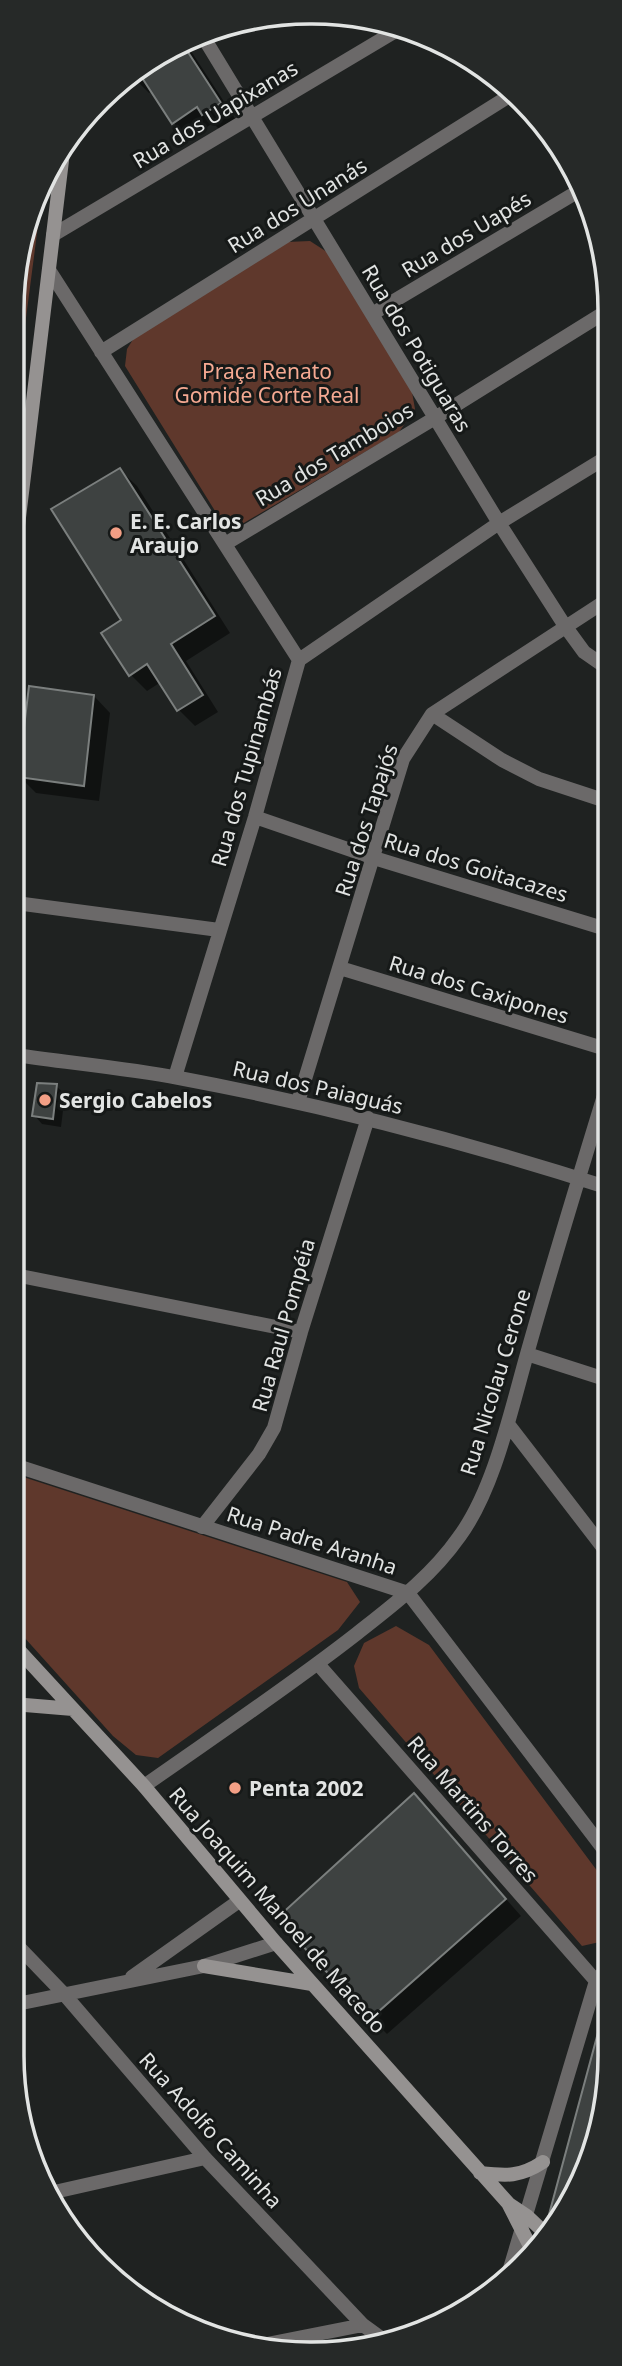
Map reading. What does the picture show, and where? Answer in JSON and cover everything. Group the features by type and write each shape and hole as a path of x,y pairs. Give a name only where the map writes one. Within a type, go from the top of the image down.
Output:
{"street":[{"name":"Rua dos Uapixanas","path":"53,235 389,35"},
{"name":"Rua dos Potiguaras","path":"208,44 499,523 565,626 584,652 598,662"},
{"name":"Rua dos Unanás","path":"101,352 504,99"},
{"path":"24,476 61,172"},
{"name":"Rua dos Uapés","path":"372,314 573,194"},
{"path":"49,270 299,660"},
{"name":"Rua dos Tamboios","path":"225,544 598,317"},
{"name":"Rua dos Tupinambás","path":"175,1077 255,817 299,660 499,523 598,462"},
{"name":"Rua dos Tapajós","path":"298,1102 403,759 432,714 598,606"},
{"path":"432,714 502,760 539,779 598,798"},
{"name":"Rua dos Goitacazes","path":"255,817 374,858 598,927"},
{"path":"24,904 219,930"},
{"name":"Rua dos Caxipones","path":"340,968 598,1047"},
{"name":"Rua dos Paiaguás","path":"24,1056 175,1077 298,1102 368,1118 598,1184"},
{"name":"Rua Nicolau Cerone","path":"144,1786 318,1664 408,1593 434,1569 461,1535 483,1494 508,1424 598,1115"},
{"name":"Rua Raul Pompéia","path":"202,1527 259,1454 274,1428 368,1118"},
{"path":"24,1277 301,1332"},
{"path":"527,1354 598,1377"},
{"path":"508,1424 598,1541"},
{"name":"Rua Padre Aranha","path":"24,1468 408,1593 598,1843"},
{"name":"Rua Joaquim Manoel de Macedo","path":"24,1658 144,1786 239,1901 480,2173 508,2203 539,2227"},
{"name":"Rua Martins Torres","path":"318,1664 598,1974"},
{"path":"24,1705 73,1709"},
{"path":"128,1980 239,1901"},
{"path":"24,2002 204,1966 276,1943"},
{"name":"Rua Adolfo Caminha","path":"24,1952 64,1994 205,2158 363,2325 376,2334"},
{"path":"204,1966 312,1984"},
{"path":"513,2259 598,1983"},
{"path":"59,2191 205,2158"},
{"path":"480,2173 515,2175 528,2172 543,2162"},
{"name":"Rua Joaquim Manoel de Macedo","path":"508,2203 528,2242"},
{"path":"286,2340 363,2325"}],"green space":[{"path":"38,225 24,333 27,274"},
{"name":"Praça Renato Gomide Corte Real","path":"310,241 327,252 412,392 415,409 399,432 237,527 225,527 125,366 127,349 137,333 287,242"},
{"path":"24,1477 347,1582 360,1602 338,1630 158,1758 136,1755 113,1736 24,1637"},
{"path":"396,1626 429,1645 598,1872 598,1942 582,1946 359,1688 354,1666 364,1643"}],"building":[{"path":"188,52 221,103 202,115 197,107 172,124 143,79"},
{"path":"120,468 215,616 171,644 203,695 177,711 147,664 129,676 101,633 121,620 51,509"},
{"path":"29,686 94,695 84,786 24,778 24,727"},
{"name":"Sergio Cabelos","path":"37,1083 57,1084 53,1119 32,1116"},
{"path":"414,1793 506,1899 370,2019 277,1918"},
{"path":"598,2033 597,2074 588,2129 576,2165 549,2214"}],"place":[{"name":"E. E. Carlos Araujo","path":"116,533"},
{"name":"Sergio Cabelos","path":"45,1100"},
{"name":"Penta 2002","path":"235,1788"}]}
